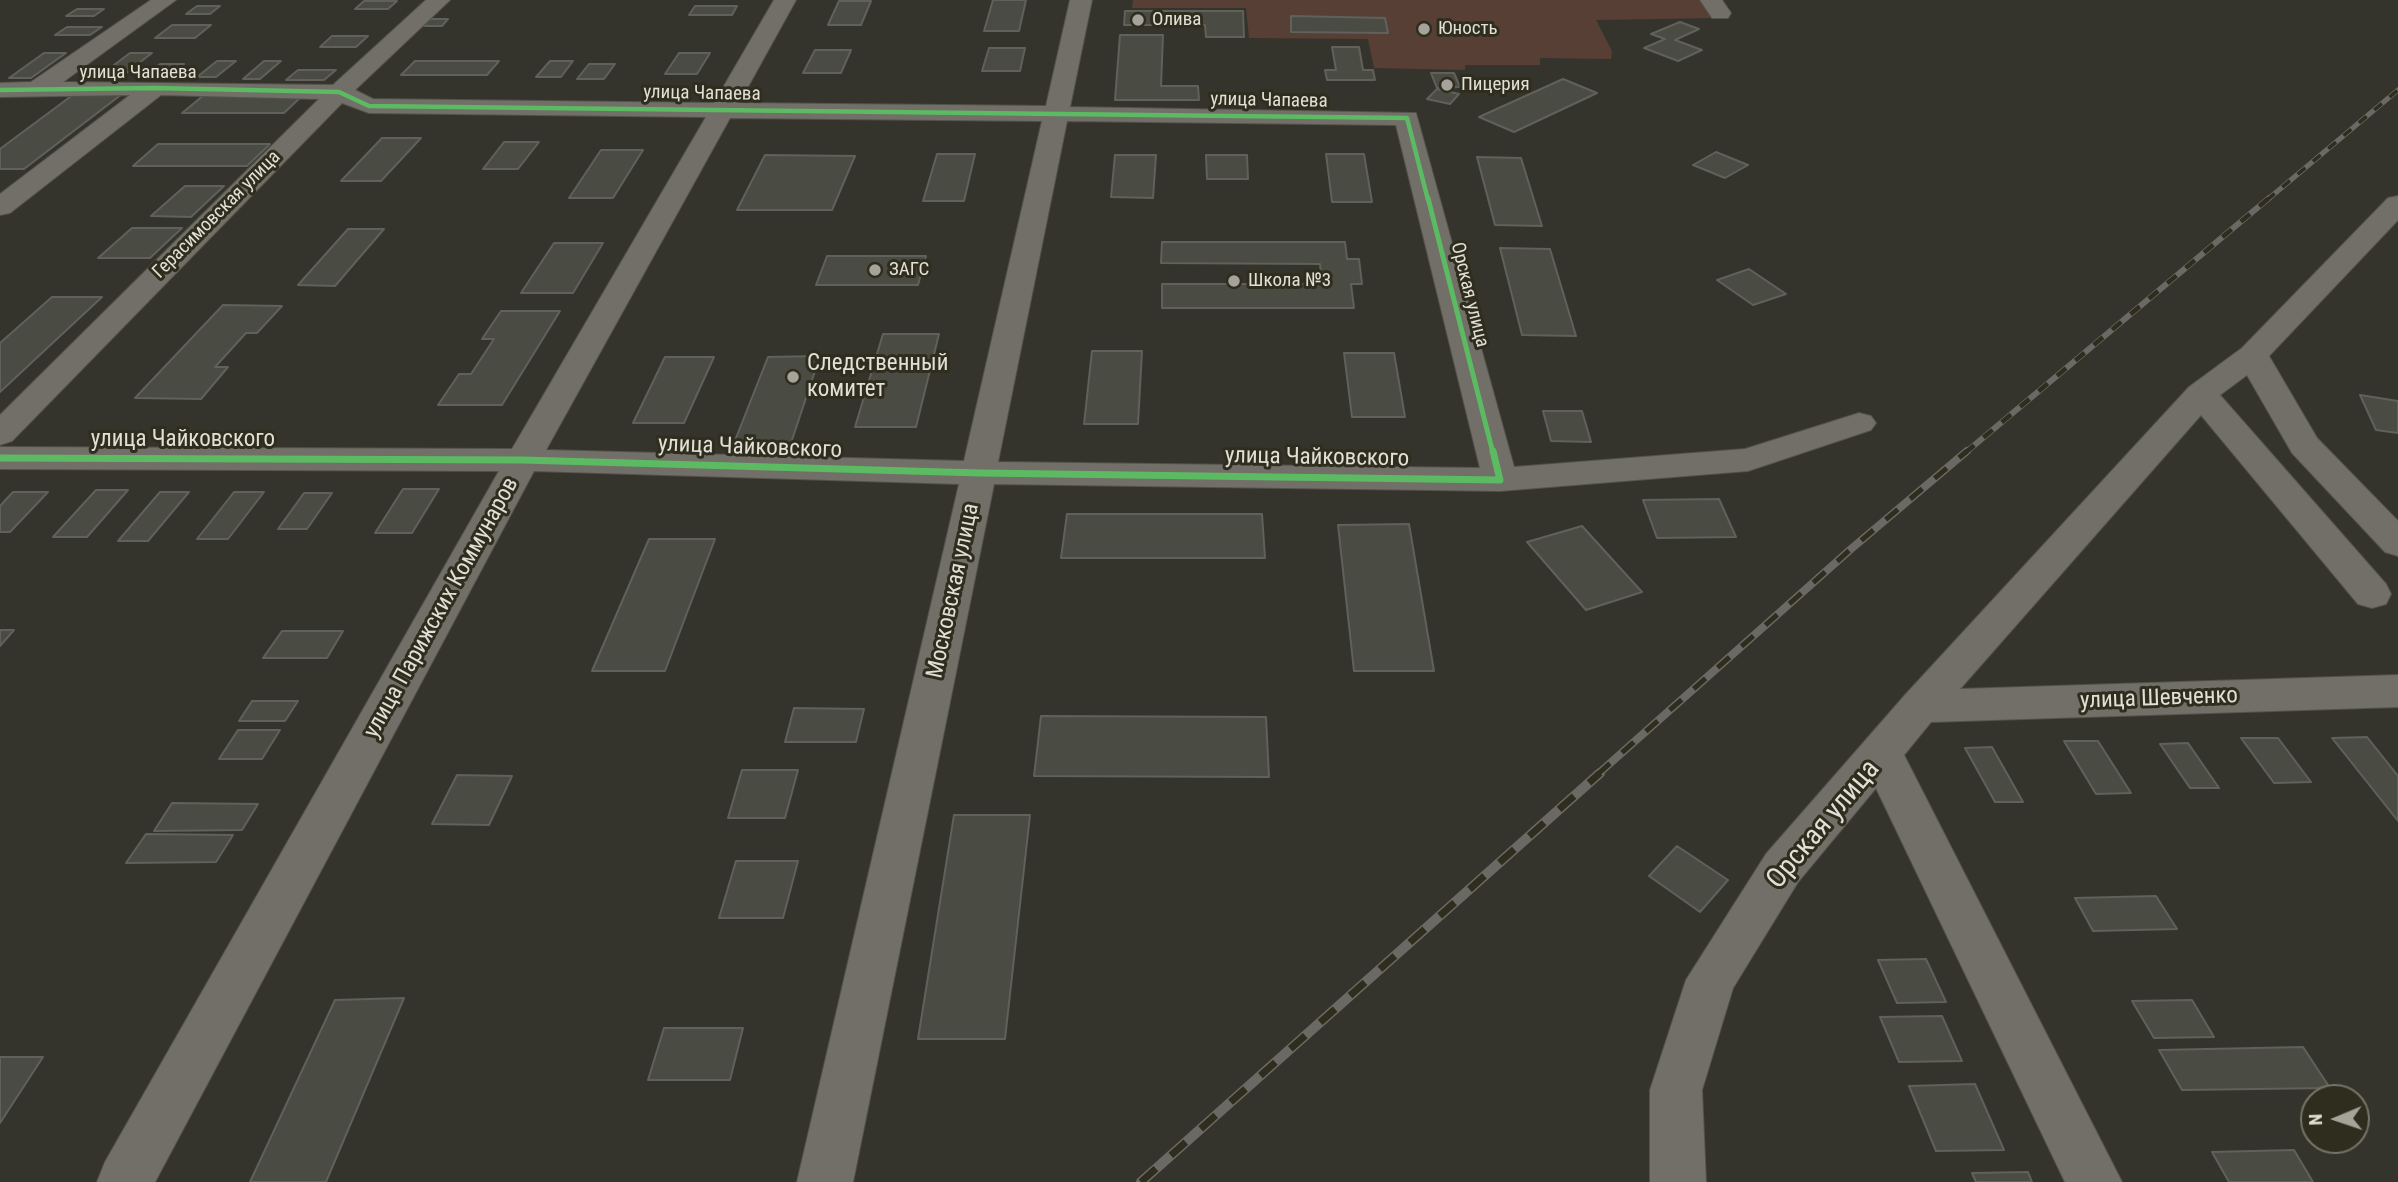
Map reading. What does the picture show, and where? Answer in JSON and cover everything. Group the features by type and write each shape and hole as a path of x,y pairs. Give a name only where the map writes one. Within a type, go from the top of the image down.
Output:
{"street":[{"path":"0,116 165,0"},
{"name":"Герасимовская улица","path":"0,434 339,92 439,0"},
{"name":"улица Парижских Коммунаров","path":"125,1182 523,460 785,0"},
{"name":"Московская улица","path":"825,1182 1081,0"},
{"path":"0,207 155,88"},
{"name":"улица Чапаева","path":"0,90 155,88 339,92 369,106 1407,118"},
{"name":"Орская улица","path":"1407,118 1500,480"},
{"path":"1881,753 1920,706 2201,394 2253,355 2398,204"},
{"path":"2253,355 2276,400 2304,444 2398,544"},
{"path":"2201,394 2372,594"},
{"name":"улица Чайковского","path":"0,458 523,460 980,473 1500,480 1748,460 1859,422"},
{"name":"улица Шевченко","path":"1920,706 2398,691"},
{"name":"Орская улица","path":"1678,1182 1676,1090 1711,980 1782,867 1881,753 2094,1182"}],"shaded area":[{"name":"Юность","path":"1133,0 1702,0 1714,18 1596,20 1612,51 1611,59 1540,58 1540,65 1465,65 1465,70 1374,68 1368,39 1249,38 1246,8 1132,8"}],"building":[{"path":"993,0 1026,0 1019,31 984,31"},
{"path":"364,1 397,1 388,9 355,9"},
{"path":"839,1 871,1 861,25 828,25"},
{"path":"197,6 220,6 210,14 186,14"},
{"path":"695,6 737,6 732,15 689,15"},
{"path":"77,9 104,9 94,16 66,16"},
{"path":"1125,11 1243,11 1244,37 1206,37 1205,25 1124,25"},
{"path":"1291,16 1385,18 1388,33 1291,32"},
{"path":"430,19 448,19 442,26 423,26"},
{"path":"1680,22 1699,29 1675,40 1702,50 1678,61 1644,48 1665,39 1651,34"},
{"path":"172,25 211,25 195,38 155,38"},
{"path":"67,27 102,27 90,35 55,35"},
{"path":"1120,35 1163,35 1161,86 1198,86 1199,100 1115,100"},
{"path":"332,36 368,36 356,47 320,47"},
{"path":"1332,47 1359,47 1363,70 1373,70 1375,80 1327,80 1325,70 1336,70"},
{"path":"989,48 1025,48 1020,71 982,71"},
{"path":"815,50 851,50 841,73 803,73"},
{"path":"44,53 66,53 31,78 9,78"},
{"path":"130,53 152,53 121,77 98,77"},
{"path":"679,53 710,53 697,74 665,74"},
{"path":"217,61 236,61 216,77 197,77"},
{"path":"264,61 281,61 260,79 243,79"},
{"path":"415,61 499,61 487,75 401,75"},
{"path":"550,61 573,61 561,77 536,77"},
{"path":"160,64 184,64 168,77 144,77"},
{"path":"589,64 615,64 604,79 577,79"},
{"path":"298,70 336,70 324,80 286,80"},
{"path":"1431,73 1454,73 1460,87 1437,88"},
{"path":"1563,79 1597,93 1514,132 1479,117"},
{"path":"1437,89 1459,94 1450,104 1427,99"},
{"path":"78,91 126,91 24,169 0,169 0,149"},
{"path":"204,95 303,95 284,113 182,113"},
{"path":"382,138 421,138 381,181 341,181"},
{"path":"504,142 539,142 518,169 483,169"},
{"path":"158,144 270,144 247,166 133,166"},
{"path":"601,150 643,150 613,198 569,198"},
{"path":"1716,152 1748,165 1725,178 1693,165"},
{"path":"937,154 975,154 964,201 923,201"},
{"path":"1326,154 1364,154 1372,202 1332,202"},
{"path":"765,155 855,156 832,210 737,210"},
{"path":"1115,155 1156,155 1153,198 1111,197"},
{"path":"1206,155 1247,155 1248,179 1207,179"},
{"path":"1477,157 1521,158 1542,226 1495,225"},
{"path":"185,186 224,186 191,217 151,216"},
{"path":"132,228 182,228 150,258 98,258"},
{"path":"348,229 384,229 335,286 298,285"},
{"path":"1162,242 1345,242 1347,259 1359,259 1362,284 1351,284 1354,308 1162,308 1162,284 1322,284 1320,264 1161,263"},
{"path":"554,243 603,243 573,293 521,293"},
{"path":"1500,248 1550,249 1576,336 1522,335"},
{"path":"827,256 926,256 918,285 816,285"},
{"path":"1749,269 1786,294 1753,305 1717,280"},
{"path":"52,297 102,297 0,392 0,343"},
{"path":"223,305 282,306 257,333 246,333 215,367 228,367 201,399 135,398"},
{"path":"501,311 560,311 502,405 438,405 459,374 471,374 494,339 482,339"},
{"path":"883,334 939,334 916,427 855,427"},
{"path":"1092,351 1142,351 1138,424 1084,424"},
{"path":"1344,353 1394,353 1405,417 1352,417"},
{"path":"820,356 791,443 734,443 768,357"},
{"path":"665,357 714,357 684,423 633,423"},
{"path":"2360,395 2398,401 2398,433 2376,430"},
{"path":"1543,411 1582,411 1591,442 1551,441"},
{"path":"403,489 439,489 412,533 375,533"},
{"path":"96,490 128,490 87,537 53,537"},
{"path":"13,492 48,492 10,532 0,532 0,506"},
{"path":"160,492 189,492 148,541 118,541"},
{"path":"234,492 264,492 228,539 197,539"},
{"path":"304,493 332,493 307,529 278,529"},
{"path":"1719,499 1736,537 1657,538 1643,500"},
{"path":"1067,514 1262,514 1265,558 1061,558"},
{"path":"1409,524 1434,671 1354,671 1338,525"},
{"path":"1582,526 1642,592 1586,610 1527,542"},
{"path":"649,539 715,539 665,671 592,671"},
{"path":"0,630 14,630 0,646"},
{"path":"282,631 343,631 327,658 263,658"},
{"path":"252,701 298,701 285,721 239,721"},
{"path":"794,708 864,709 856,742 785,742"},
{"path":"1041,716 1266,717 1269,777 1034,776"},
{"path":"238,730 280,730 262,759 219,759"},
{"path":"2367,737 2398,776 2398,821 2332,738"},
{"path":"2241,738 2278,738 2311,782 2274,783"},
{"path":"2064,741 2098,741 2131,793 2096,794"},
{"path":"2188,743 2219,788 2190,788 2160,744"},
{"path":"1992,747 2023,802 1995,802 1965,748"},
{"path":"742,770 798,770 785,818 728,818"},
{"path":"457,775 512,776 489,825 432,824"},
{"path":"172,803 258,804 242,830 154,831"},
{"path":"954,815 1030,815 1005,1039 918,1039"},
{"path":"146,834 233,835 216,862 126,863"},
{"path":"1677,846 1728,880 1700,912 1649,876"},
{"path":"736,861 798,861 783,918 719,918"},
{"path":"2156,896 2177,929 2093,931 2075,898"},
{"path":"1926,959 1946,1002 1897,1003 1878,960"},
{"path":"404,998 326,1182 250,1182 335,1000"},
{"path":"2192,1000 2214,1037 2154,1038 2132,1001"},
{"path":"1942,1016 1962,1061 1899,1062 1880,1017"},
{"path":"664,1028 743,1028 730,1080 648,1080"},
{"path":"2303,1047 2327,1084 2300,1084 2300,1088 2182,1090 2159,1050"},
{"path":"0,1057 43,1057 0,1123"},
{"path":"1975,1084 2004,1150 1936,1151 1909,1086"},
{"path":"2294,1150 2313,1182 2229,1182 2212,1152"},
{"path":"2028,1172 2032,1182 1976,1182 1972,1173"}],"railway":[{"path":"2267,200 2398,90"},
{"path":"1965,453 2269,198"},
{"path":"1598,774 1851,549 1967,451"},
{"path":"1141,1182 1600,773"}],"cycle path":[{"path":"0,90 155,88 339,92 369,106 1407,118 1500,480 980,473 523,460 0,458"}],"place":[{"name":"Олива","path":"1138,20"},
{"name":"Юность","path":"1424,29"},
{"name":"Пицерия","path":"1447,85"},
{"name":"ЗАГС","path":"875,270"},
{"name":"Школа №3","path":"1234,281"},
{"name":"Следственный комитет","path":"793,377"}]}
